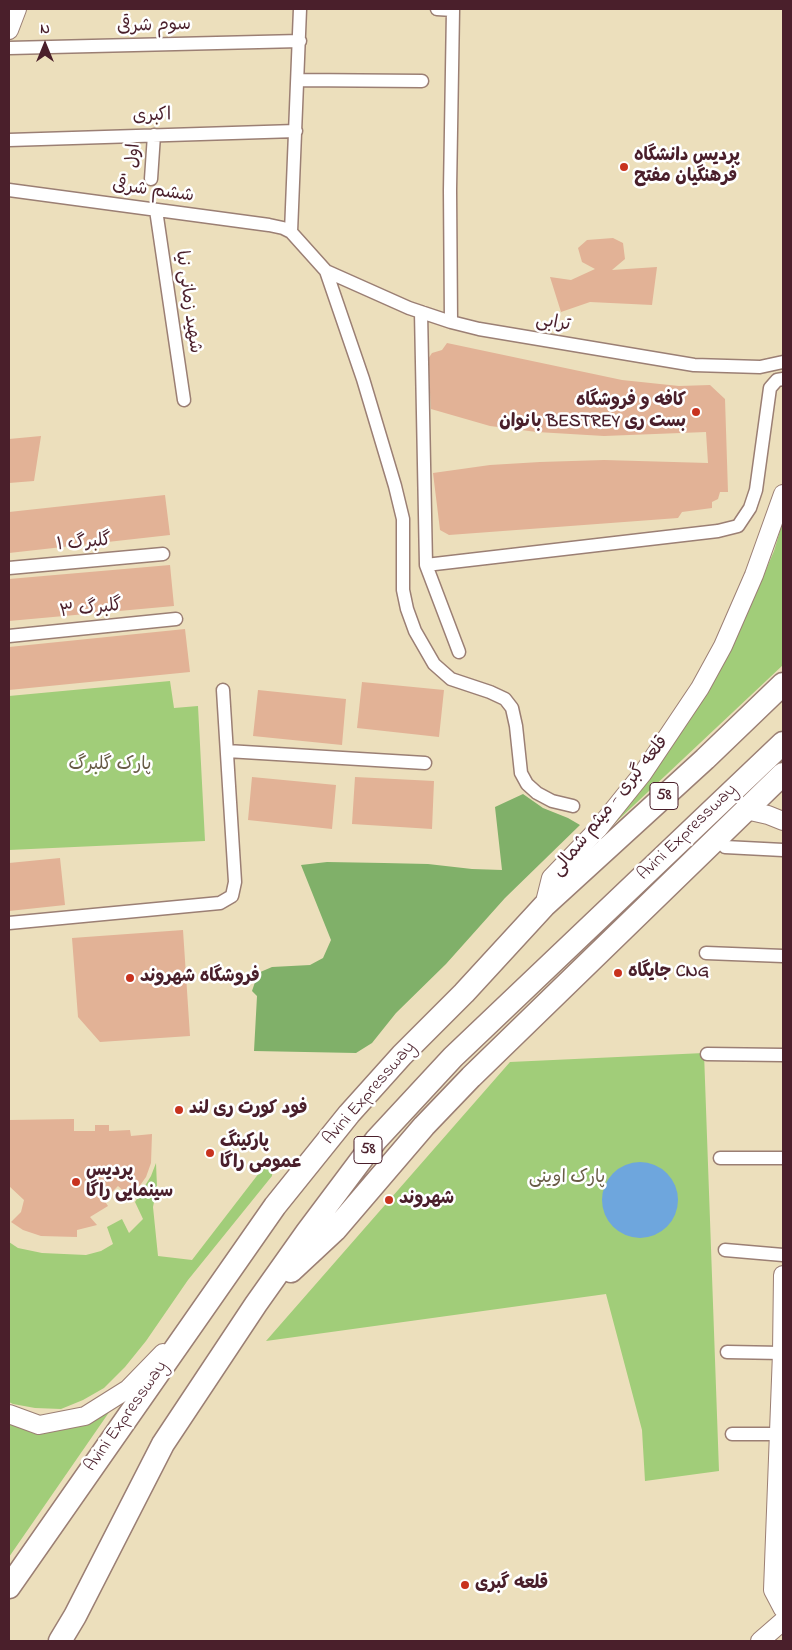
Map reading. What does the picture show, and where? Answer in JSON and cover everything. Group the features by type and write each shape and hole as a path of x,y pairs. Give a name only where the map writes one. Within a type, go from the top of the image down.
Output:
{"highway":[{"name":"Avini Expressway","path":"9,1587 276,1206 349,1114 402,1055 464,994 544,906 705,759 783,684"},
{"name":"Avini Expressway","path":"60,1641 75,1616 162,1444 256,1304 376,1140 453,1057 783,743"},
{"path":"256,1304 335,1230 424,1126 471,1077 783,774"}],"main road":[{"path":"9,30 18,9"},
{"name":"قلعه گبری - میثم شمالی","path":"544,906 551,878 598,829 643,773 700,688 723,646 754,575 783,494"},
{"path":"746,810 783,821"},
{"path":"783,1275 774,1590 783,1609"},
{"path":"9,1414 39,1426 85,1416 128,1389 195,1320"},
{"path":"760,1641 783,1621"}],"street":[{"path":"300,9 291,232 326,270 363,380 403,519 403,590 406,609 415,631 434,664 451,679 505,699 512,708 521,773 527,784 537,793 552,801 573,806"},
{"path":"437,9 453,10 450,190 451,322"},
{"name":"سوم شرقی","path":"9,48 300,41"},
{"path":"298,80 422,80"},
{"name":"اکبری","path":"9,140 296,131"},
{"name":"اول","path":"150,179 154,135"},
{"name":"ششم شرقی","path":"9,190 269,225 291,232"},
{"name":"شهید زمانی نیا","path":"156,210 184,400"},
{"name":"ترابی","path":"326,270 421,312 479,329 694,365 760,367 783,362"},
{"path":"421,312 426,564 459,652"},
{"path":"426,564 718,531 738,526 750,508 756,490 770,388 777,380 783,379"},
{"name":"گلبرگ ۱","path":"9,568 163,554"},
{"name":"گلبرگ ۳","path":"9,636 176,619"},
{"path":"9,923 220,903 232,896 235,882 223,690"},
{"path":"227,751 425,763"},
{"path":"725,847 783,850"},
{"path":"706,953 783,956"},
{"path":"707,1054 783,1056"},
{"path":"720,1158 783,1158"},
{"path":"725,1250 783,1255"},
{"path":"727,1352 782,1353"},
{"path":"732,1434 779,1434"}],"green space":[{"path":"783,521 783,665 599,838 739,632 774,551"},
{"name":"پارک گلبرگ","path":"170,681 174,708 198,706 205,841 9,850 9,696"},
{"path":"523,794 543,808 580,825 505,898 446,964 396,1013 372,1043 356,1053 254,1051 257,996 252,991 258,973 272,967 310,965 323,958 331,940 301,865 327,862 428,864 502,870 495,807"},
{"name":"پارک اوینی","path":"704,1053 719,1471 645,1481 642,1430 606,1294 266,1341 510,1062"},
{"path":"273,1160 272,1176 188,1280 146,1341 125,1367 104,1388 83,1400 61,1409 35,1408 9,1402 9,1242 18,1248 42,1253 86,1255 101,1251 113,1244 107,1227 122,1219 129,1233 143,1219 135,1202 151,1176 156,1163 157,1187 153,1207 158,1256 192,1260 266,1164"},
{"path":"112,1408 9,1557 9,1424 27,1430"}],"water":[{"path":"633,1162 647,1162 661,1168 672,1179 678,1193 675,1215 667,1227 647,1238 633,1238 619,1232 608,1221 602,1207 602,1193 608,1179 619,1168"}],"building":[{"path":"613,238 623,243 625,259 612,270 657,267 652,305 590,302 561,312 550,277 571,280 595,269 582,262 578,248 587,240"},
{"path":"447,343 622,380 679,386 710,385 725,399 728,492 720,492 718,499 712,502 712,508 682,512 678,518 449,535 440,530 433,473 490,465 540,462 604,460 708,463 706,432 604,436 537,432 490,426 431,409 428,359 432,353 442,350"},
{"path":"41,436 34,481 9,483 9,439"},
{"path":"165,495 170,535 9,553 9,512"},
{"path":"170,565 174,606 9,621 9,579"},
{"path":"185,629 190,672 9,690 9,647"},
{"path":"362,682 444,690 439,737 357,728"},
{"path":"258,690 346,699 342,745 253,736"},
{"path":"252,777 336,785 332,829 248,820"},
{"path":"355,777 434,781 432,829 352,824"},
{"path":"60,858 65,905 9,911 9,863"},
{"name":"فروشگاه شهروند","path":"183,930 190,1036 100,1042 78,1017 72,938"},
{"name":"پردیس سینمایی راگا","path":"74,1119 74,1131 95,1131 95,1125 109,1125 109,1131 130,1130 131,1136 152,1134 151,1163 146,1177 131,1198 118,1186 104,1200 108,1206 90,1217 97,1225 77,1230 77,1237 41,1236 23,1230 11,1222 21,1212 24,1200 9,1186 9,1120"}],"place":[{"name":"پردیس دانشگاه فرهنگیان مفتح","path":"624,167"},
{"name":"کافه و فروشگاه بانوان BESTREY بست ری","path":"696,412"},
{"name":"جایگاه CNG","path":"618,973"},
{"name":"فروشگاه شهروند","path":"130,978"},
{"name":"فود کورت ری لند","path":"179,1110"},
{"name":"پارکینگ عمومی راگا","path":"210,1153"},
{"name":"پردیس سینمایی راگا","path":"76,1182"},
{"name":"شهروند","path":"389,1200"},
{"name":"قلعه گبری","path":"465,1585"}]}
